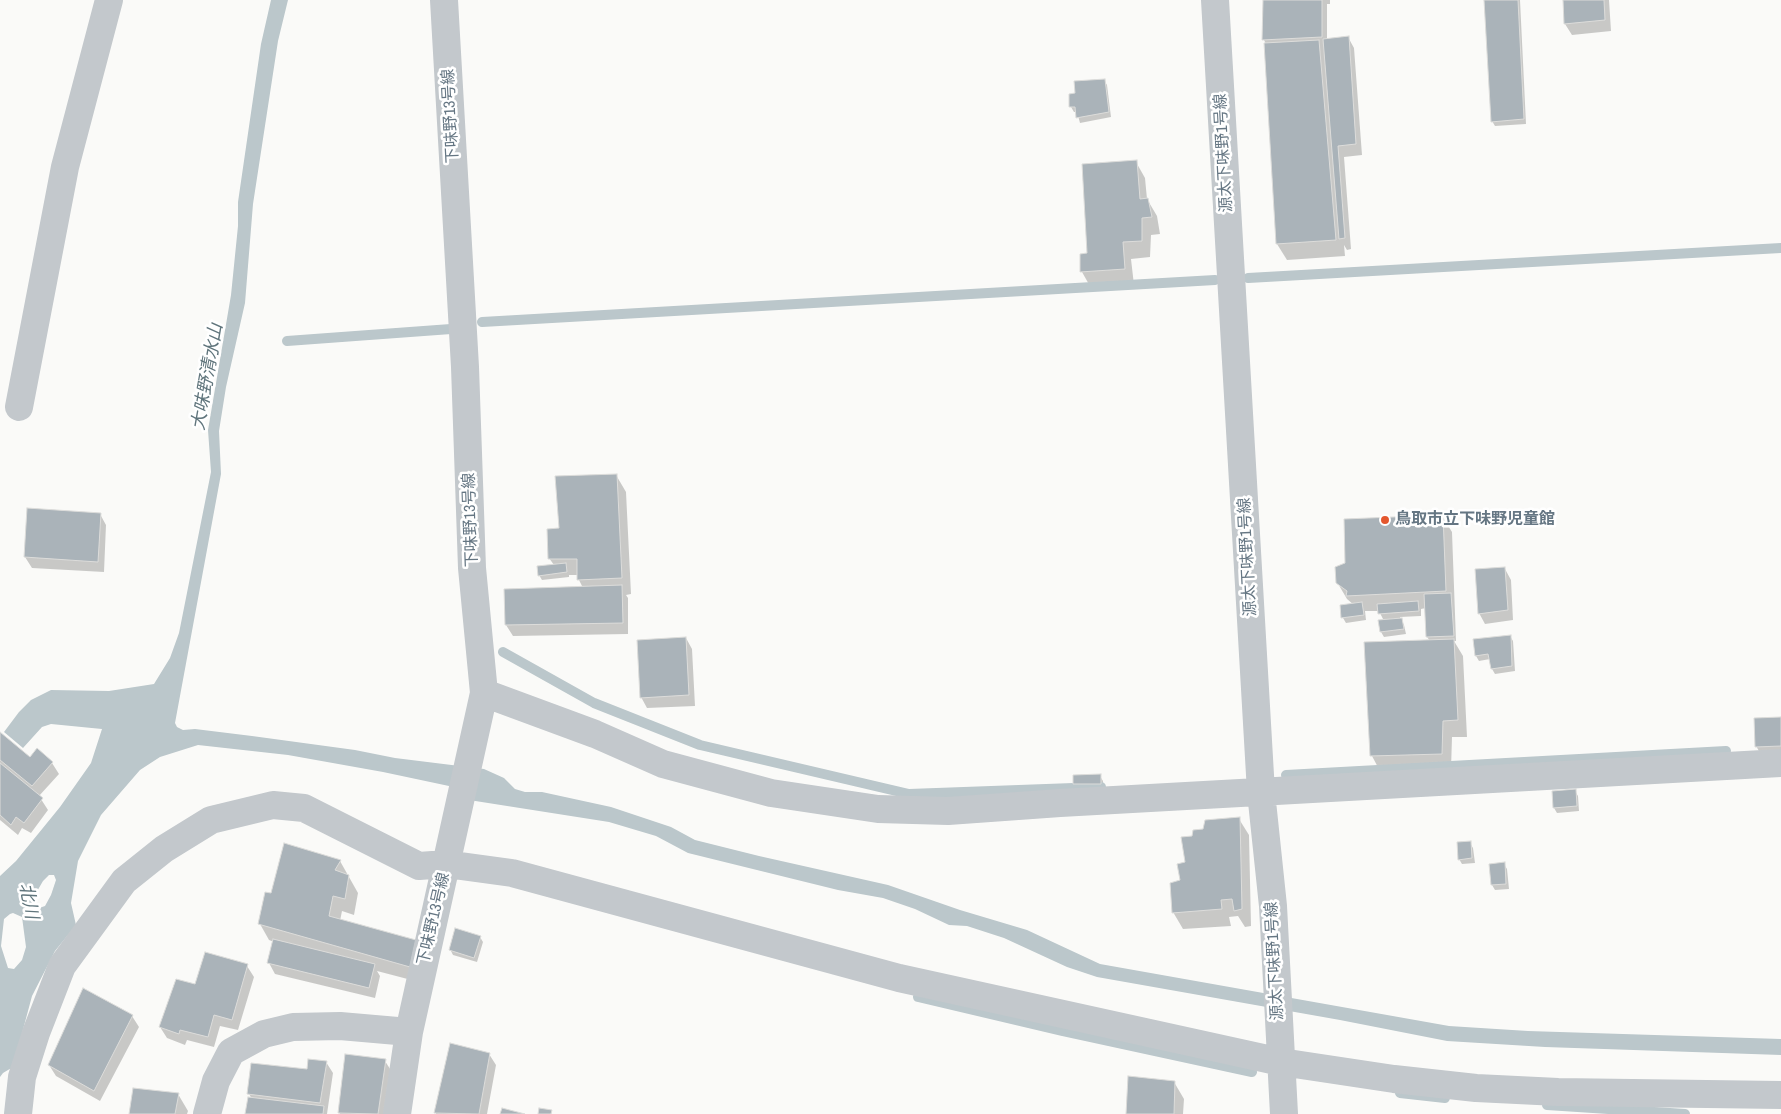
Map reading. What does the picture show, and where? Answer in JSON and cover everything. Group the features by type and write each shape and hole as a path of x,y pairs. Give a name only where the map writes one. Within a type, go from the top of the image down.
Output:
{"street":[{"path":"19,407 66,167 109,0"},
{"name":"下味野13号線","path":"397,1114 409,1032 484,693 472,568 465,367 444,0"},
{"name":"源太下味野1号線","path":"1215,0 1262,792 1272,906 1284,1114"},
{"path":"484,693 595,734 664,764 770,793 878,808 948,811 1781,763"},
{"path":"18,1114 22,1077 36,1033 62,966 124,881 164,849 211,820 273,805 304,808 419,866 446,864 512,873 899,978 1281,1062 1394,1079 1476,1088 1558,1092 1781,1095"},
{"path":"206,1114 216,1081 231,1052 264,1034 294,1027 340,1026 409,1032"}],"water":[{"name":"北川","path":"271,0 288,0 278,41 253,204 245,303 226,387 219,431 221,474 175,723 177,727 183,730 195,729 252,736 355,750 395,758 484,769 504,778 515,789 525,792 542,792 611,807 671,827 695,840 888,885 960,910 1027,930 1100,964 1449,1026 1528,1031 1781,1039 1781,1055 1545,1047 1447,1041 1097,977 1067,967 1004,938 967,926 949,925 915,909 883,898 838,890 688,853 656,836 609,822 469,800 449,786 383,772 288,755 198,745 160,757 140,770 101,815 78,861 71,903 76,925 55,951 32,996 13,1067 0,1077 0,876 16,861 60,807 91,763 102,729 51,724 42,727 23,748 4,732 31,700 51,690 109,691 154,684 170,658 179,633 211,472 208,430 231,295 238,226 238,202 261,44","holes":["49,875 54,875 56,880 45,906 39,908 34,904 36,893","13,913 22,917 26,947 22,960 14,969 8,968 1,946 4,919"]}],"building":[{"path":"1263,0 1322,0 1322,37 1262,40"},
{"path":"1484,0 1518,0 1524,119 1491,122"},
{"path":"1563,0 1604,0 1605,20 1564,24"},
{"path":"1349,36 1356,144 1338,146 1345,238 1339,239 1323,39"},
{"path":"1319,40 1336,240 1276,244 1264,43"},
{"path":"1105,79 1109,112 1076,118 1075,107 1069,107 1069,94 1075,93 1074,81"},
{"path":"1137,160 1140,199 1148,198 1152,217 1142,218 1142,241 1123,242 1125,269 1080,272 1080,254 1087,253 1082,164"},
{"path":"617,474 622,578 577,580 577,559 548,559 547,529 559,528 555,476"},
{"path":"27,508 101,513 98,562 24,557"},
{"path":"1443,515 1446,591 1346,596 1347,591 1336,583 1335,567 1345,563 1344,519"},
{"path":"566,563 567,572 538,576 537,566"},
{"path":"1505,567 1508,610 1478,614 1475,569"},
{"path":"622,585 623,623 505,625 504,589"},
{"path":"1451,593 1454,636 1426,637 1424,594"},
{"path":"1418,601 1419,611 1378,614 1377,604"},
{"path":"1362,602 1364,615 1341,618 1340,605"},
{"path":"1402,618 1404,629 1380,632 1378,620"},
{"path":"1511,635 1512,666 1491,669 1488,654 1475,656 1473,639"},
{"path":"686,637 689,695 640,698 637,640"},
{"path":"1454,639 1458,720 1443,721 1442,754 1370,756 1364,642"},
{"path":"1781,717 1781,746 1755,747 1754,718"},
{"path":"0,732 30,757 37,748 53,762 32,786 0,760"},
{"path":"0,763 43,798 24,823 16,817 11,825 0,815"},
{"path":"1101,774 1101,784 1073,784 1073,775"},
{"path":"1576,789 1577,806 1553,808 1552,791"},
{"path":"1240,817 1242,909 1234,911 1232,899 1221,900 1222,909 1172,913 1170,883 1180,880 1177,864 1185,862 1181,837 1192,836 1193,830 1203,829 1205,820"},
{"path":"1471,841 1472,858 1458,860 1457,842"},
{"path":"284,843 341,860 335,870 349,875 345,899 333,896 329,916 416,940 410,967 258,924 265,892 271,893"},
{"path":"1505,862 1506,884 1491,885 1489,864"},
{"path":"455,928 481,936 474,958 449,950"},
{"path":"273,939 375,964 369,988 267,963"},
{"path":"205,952 248,964 232,1020 214,1015 208,1037 180,1030 179,1034 159,1027 176,979 195,984"},
{"path":"83,988 133,1015 94,1091 48,1065"},
{"path":"450,1043 490,1053 479,1114 434,1113"},
{"path":"345,1054 386,1059 378,1114 338,1113"},
{"path":"308,1059 327,1061 320,1103 247,1094 251,1063 307,1069"},
{"path":"1128,1076 1175,1081 1174,1114 1126,1114"},
{"path":"133,1088 179,1093 175,1114 129,1114"},
{"path":"248,1097 324,1106 323,1114 245,1114"},
{"path":"502,1108 525,1114 500,1114"},
{"path":"539,1108 552,1110 551,1114 538,1114"}],"waterway":[{"path":"1248,278 1781,248"},
{"path":"482,322 1215,280"},
{"path":"287,341 451,329"},
{"path":"503,652 594,703 700,745 909,794 1101,787"},
{"path":"1286,775 1726,751"},
{"path":"918,997 1062,1031 1252,1072"},
{"path":"1400,1093 1445,1098"},
{"path":"1547,1105 1685,1114"}],"place":[{"name":"鳥取市立下味野児童館","path":"1385,520"}],"water label":[{"name":"大味野清水山","path":"208,377"}]}
